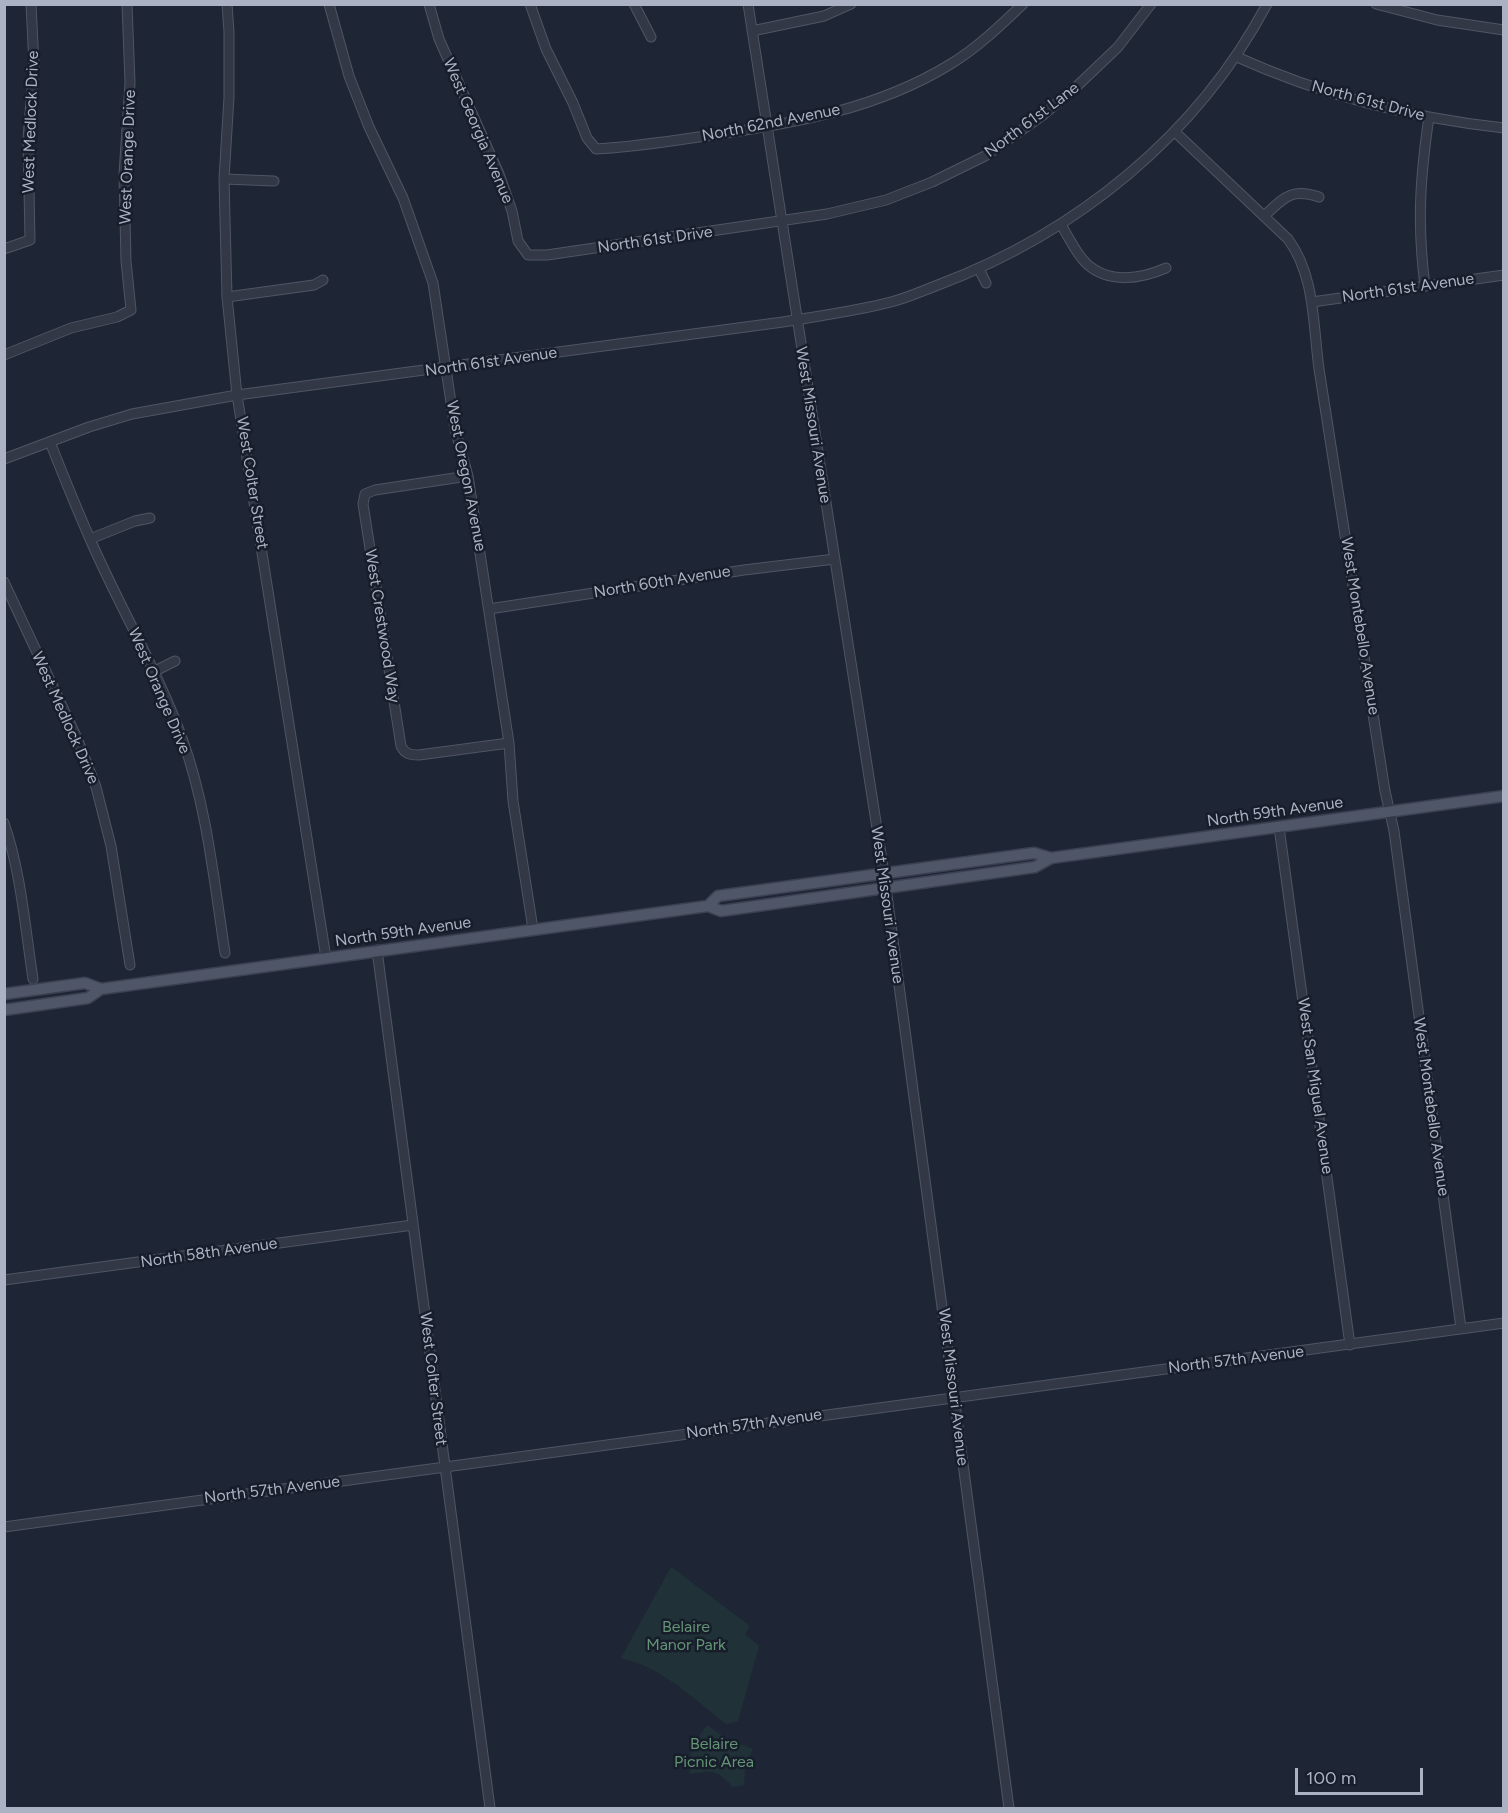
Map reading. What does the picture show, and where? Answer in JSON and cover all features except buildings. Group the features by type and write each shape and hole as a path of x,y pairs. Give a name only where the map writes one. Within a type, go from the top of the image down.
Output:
{"main road":[{"name":"North 59th Avenue","path":"4,1010 88,998 101,989 708,906 721,911 1035,867 1051,858 1503,796"},
{"name":"North 59th Avenue","path":"708,906 718,896 1034,853 1051,858"},
{"name":"North 59th Avenue","path":"4,994 85,983 101,989"}],"street":[{"name":"West Medlock Drive","path":"4,249 30,240 28,138 34,65 31,4"},
{"name":"West Orange Drive","path":"4,355 70,328 117,317 131,310 126,261 124,174 130,83 126,4"},
{"name":"West Colter Street","path":"227,4 229,97 224,179 227,297 237,395 326,958"},
{"name":"West Oregon Avenue","path":"329,4 349,76 369,127 403,198 433,283 455,429 468,476 489,609 509,743 513,801 533,929"},
{"name":"West Georgia Avenue","path":"429,4 443,50 499,174 512,211 518,241 528,255"},
{"name":"North 62nd Avenue","path":"530,4 546,49 573,103 587,138 596,149 767,127 828,115 900,89 949,65 998,27 1023,4"},
{"path":"634,4 651,37"},
{"name":"West Missouri Avenue","path":"748,4 884,873 1009,1809"},
{"path":"752,31 824,16 851,4"},
{"name":"North 61st Lane","path":"782,222 886,200 932,182 985,156 1043,115 1075,88 1118,47 1151,4"},
{"path":"1175,132 1237,57 1267,4"},
{"path":"1376,4 1437,20 1503,30"},
{"name":"North 61st Drive","path":"1237,57 1268,71 1345,97 1429,117 1503,128"},
{"path":"1425,286 1419,210 1429,117"},
{"name":"North 61st Avenue","path":"4,459 89,427 132,414 237,395 797,320 893,302 979,269 1061,225 1127,177 1175,132"},
{"name":"West Montebello Avenue","path":"1175,132 1288,238 1305,269 1312,302 1319,369 1385,791 1390,811 1461,1328"},
{"path":"224,179 274,181"},
{"path":"1264,216 1285,197 1292,194 1302,192 1320,196"},
{"name":"North 61st Drive","path":"528,255 547,255 782,222"},
{"path":"1061,225 1086,263 1099,272 1114,277 1131,277 1150,275 1166,268"},
{"path":"979,269 986,283"},
{"name":"North 61st Avenue","path":"1312,302 1503,275"},
{"path":"227,297 314,285 323,280"},
{"name":"West Orange Drive","path":"50,442 90,539 183,739 196,787 215,880 225,952"},
{"name":"West Crestwood Way","path":"468,476 375,490 365,494 363,504 401,746 404,752 410,755 509,743"},
{"path":"90,539 135,521 150,518"},
{"name":"North 60th Avenue","path":"489,609 744,570 835,559"},
{"name":"West Medlock Drive","path":"4,582 77,738 96,787 111,846 129,965"},
{"path":"153,672 175,661"},
{"path":"4,823 10,839 33,979"},
{"name":"West San Miguel Avenue","path":"1280,827 1350,1345"},
{"name":"West Colter Street","path":"377,950 490,1809"},
{"name":"North 58th Avenue","path":"4,1280 413,1225"},
{"name":"North 57th Avenue","path":"4,1527 1503,1323"}],"green space":[{"name":"Belaire Manor Park","path":"671,1567 750,1626 745,1634 759,1646 738,1721 726,1724 664,1676 636,1662 621,1658"},
{"name":"Belaire Picnic Area","path":"707,1725 727,1739 753,1749 745,1767 744,1785 733,1787 723,1777 714,1773 690,1774 691,1747"}]}
